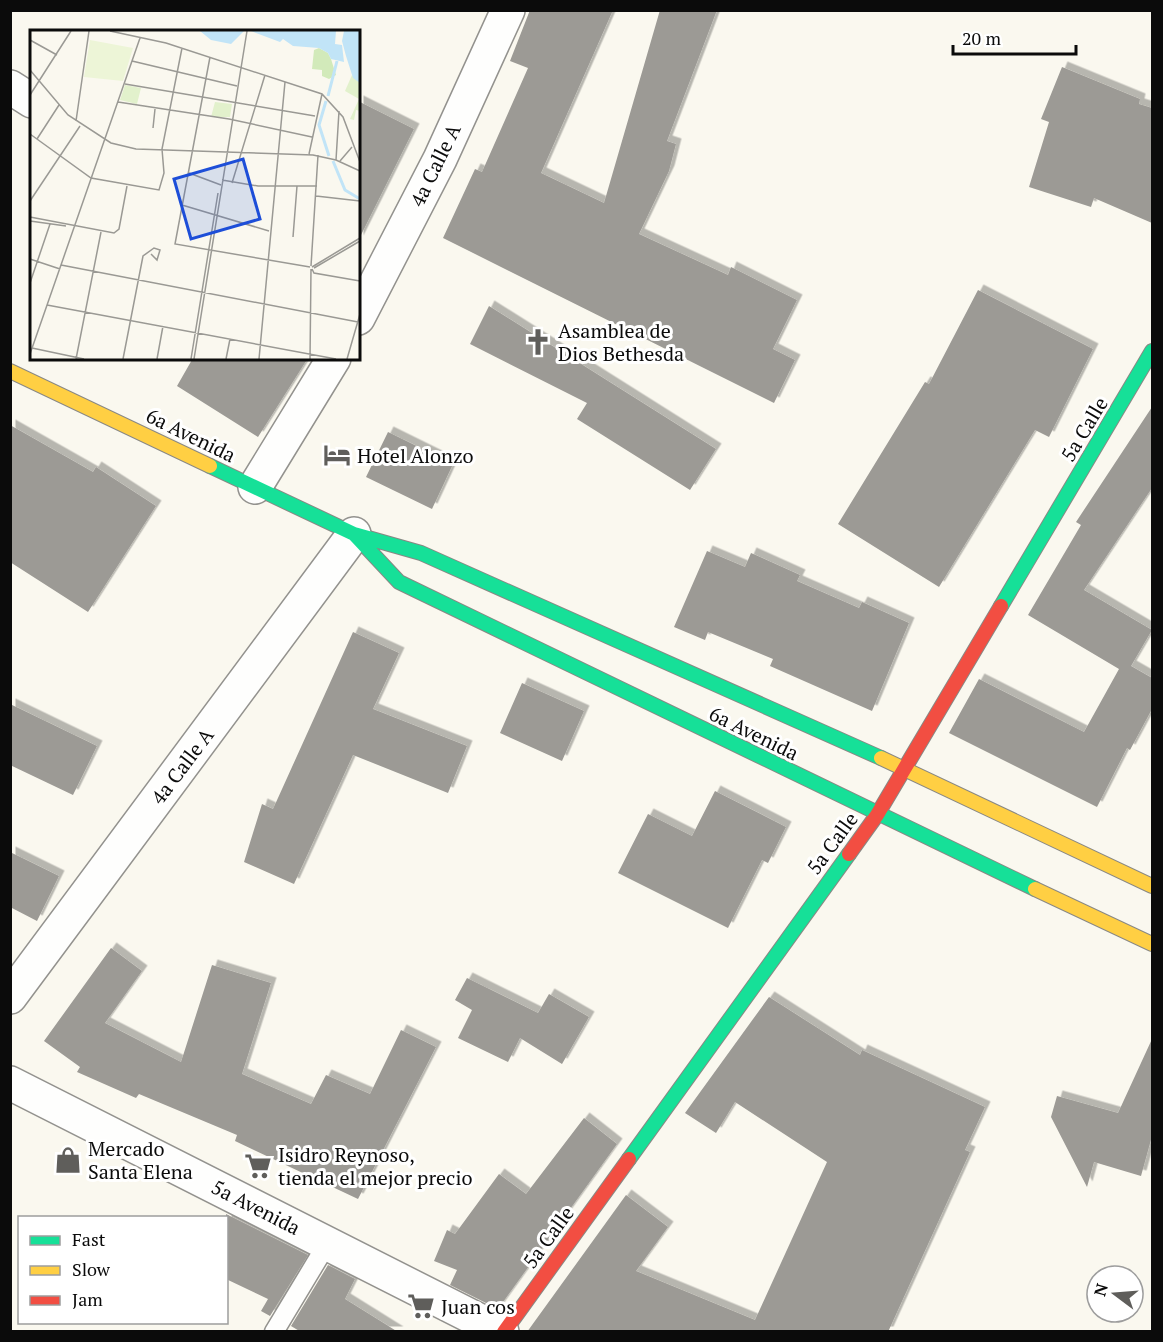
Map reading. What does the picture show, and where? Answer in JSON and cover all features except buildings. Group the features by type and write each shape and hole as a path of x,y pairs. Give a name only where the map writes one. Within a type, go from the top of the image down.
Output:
{"street":[{"name":"4a Calle A","path":"360,312 440,159 508,10"},
{"path":"10,87 30,100"},
{"name":"5a Calle","path":"503,1332 877,815 1152,351"},
{"path":"255,487 333,360"},
{"name":"6a Avenida","path":"10,371 354,534 421,553 905,769 1152,886"},
{"name":"4a Calle A","path":"10,997 354,534"},
{"name":"6a Avenida","path":"354,534 399,582 877,815 1152,944"},
{"name":"5a Avenida","path":"10,1083 503,1332"}],"lane":[{"path":"274,1332 327,1244"}],"traffic: fast":[{"path":"1001,606 1152,351"},
{"path":"210,466 354,534 421,553 881,758"},
{"path":"354,534 399,582 1035,889"},
{"path":"629,1159 849,854"}],"traffic: slow":[{"path":"10,371 210,466"},
{"path":"881,758 1152,886"},
{"path":"1035,889 1152,944"}],"traffic: jam":[{"path":"849,854 877,815 1001,606"},
{"path":"504,1332 629,1159"}],"place":[{"name":"Asamblea de Dios Bethesda","path":"538,342"},
{"name":"Hotel Alonzo","path":"337,455"},
{"name":"Mercado Santa Elena","path":"68,1160"},
{"name":"Isidro Reynoso, tienda el mejor precio","path":"258,1166"},
{"name":"Juan cos","path":"421,1306"}]}
